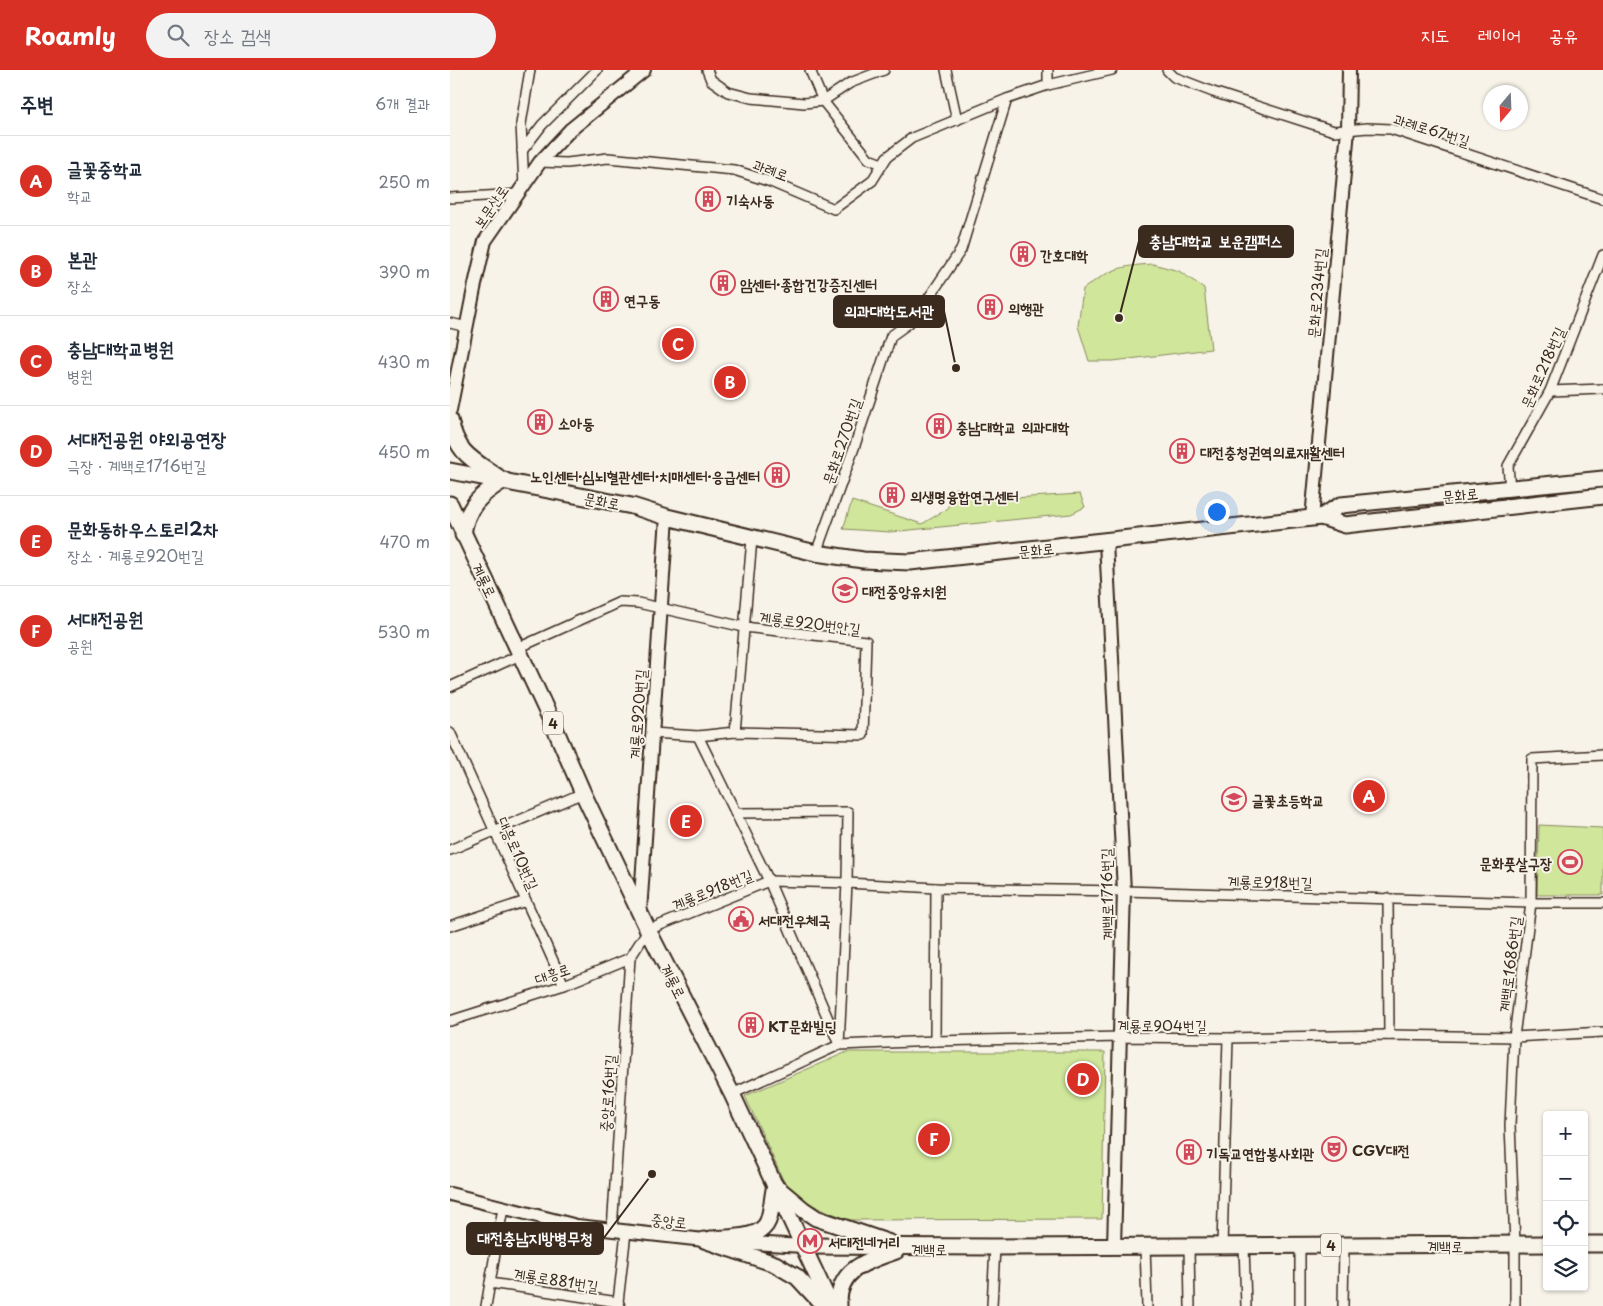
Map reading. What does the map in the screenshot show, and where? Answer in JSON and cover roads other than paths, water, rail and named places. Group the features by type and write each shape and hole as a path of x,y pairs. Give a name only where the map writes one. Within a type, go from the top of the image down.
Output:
{"main road":[{"name":"보문산로","path":"450,410 474,288 486,241 540,162 570,130 644,70"},
{"name":"문화로234번길","path":"1316,518 1348,130 1349,70"},
{"path":"450,420 453,436 462,450 473,460 504,480 483,495 469,510 464,534"},
{"name":"문화로","path":"450,471 632,506 752,539 816,553 863,560 910,562 1316,518 1345,524 1603,496"},
{"name":"문화로","path":"1316,518 1341,505 1603,479"},
{"name":"계룡로","path":"450,504 557,733 583,794 648,930 732,1094 831,1306"},
{"name":"계룡로920번길","path":"640,912 667,517"},
{"name":"계백로1716번길","path":"1106,542 1124,891 1114,1246"},
{"path":"704,1240 754,1234 763,1228 768,1221 775,1185 816,1218 904,1248"},
{"name":"중앙로","path":"450,1194 577,1226 704,1240 803,1246"},
{"path":"704,1240 775,1264 797,1276 824,1306"},
{"name":"계백로","path":"803,1246 904,1248 1543,1244"},
{"path":"1588,1244 1603,1244"},
{"path":"839,1306 840,1289 851,1271 874,1258 904,1248"}],"street":[{"path":"450,198 521,190 521,124 530,70"},
{"path":"522,151 542,125 598,70"},
{"path":"707,70 711,80 728,92 750,98 804,103 824,101 850,83 884,70"},
{"path":"810,70 824,101 869,159 882,164"},
{"path":"946,70 957,120"},
{"path":"1048,70 1048,86"},
{"name":"과례로","path":"540,162 567,163 608,158 734,170 771,182 834,209 872,181 886,156 912,138 1007,99 1048,86 1112,70"},
{"name":"과례로67번길","path":"1167,70 1174,77 1213,92 1334,131 1390,129 1603,199"},
{"name":"문화로270번길","path":"816,553 854,448 891,336 909,323 926,302 961,250 1007,99"},
{"name":"문화로218번길","path":"1510,489 1508,466 1550,391 1603,256"},
{"path":"450,323 467,327"},
{"path":"1550,391 1603,389"},
{"path":"735,732 752,539"},
{"name":"계룡로920번안길","path":"519,652 620,602 638,602 744,627 866,641 863,734 735,732 698,736 652,733"},
{"path":"450,687 519,652"},
{"name":"대흥로10번길","path":"450,732 564,985"},
{"path":"698,736 769,881 839,1045"},
{"name":"계백로1686번길","path":"1515,1306 1515,1244 1510,1125 1514,1037 1530,903 1532,759 1603,755"},
{"path":"450,850 583,794"},
{"path":"735,812 848,812 847,883 839,1045"},
{"name":"계룡로918번길","path":"648,930 769,881 936,888 1124,891 1530,903 1603,903"},
{"path":"935,1041 936,888"},
{"path":"1388,898 1389,1035"},
{"path":"450,926 526,901"},
{"path":"630,958 648,930"},
{"name":"대흥로","path":"450,1020 564,985 630,958"},
{"name":"중앙로16번길","path":"612,1230 630,958"},
{"name":"계룡로904번길","path":"732,1094 839,1045 1120,1037 1228,1038 1389,1035 1514,1037 1603,1032"},
{"path":"1222,1246 1228,1038"},
{"path":"486,1306 503,1208"},
{"path":"619,1304 626,1232"},
{"path":"1343,1306 1344,1245"},
{"path":"1145,1246 1147,1306"},
{"path":"1189,1246 1190,1306"},
{"path":"1244,1246 1246,1306"},
{"path":"1300,1246 1300,1306"},
{"path":"992,1306 995,1247"},
{"name":"계룡로881번길","path":"490,1283 619,1304"}],"place":[{"name":"기숙사동","path":"708,199"},
{"name":"간호대학","path":"1023,254"},
{"name":"암센터·종합건강증진센터","path":"723,283"},
{"name":"연구동","path":"606,299"},
{"name":"의행관","path":"990,307"},
{"name":"충남대학교 보운캠퍼스","path":"1119,318"},
{"name":"충남대학교병원","path":"678,344"},
{"name":"의과대학도서관","path":"956,368"},
{"name":"본관","path":"730,382"},
{"name":"소아동","path":"540,422"},
{"name":"충남대학교 의과대학","path":"939,426"},
{"name":"대전충청권역의료재활센터","path":"1182,451"},
{"name":"노인센터·심뇌혈관센터·치매센터·응급센터","path":"777,475"},
{"name":"의생명융합연구센터","path":"892,495"},
{"name":"대전중앙유치원","path":"845,590"},
{"name":"글꽃중학교","path":"1369,796"},
{"name":"글꽃초등학교","path":"1234,799"},
{"name":"문화동하우스토리2차","path":"686,821"},
{"name":"문화풋살구장","path":"1570,862"},
{"name":"서대전우체국","path":"741,919"},
{"name":"KT문화빌딩","path":"751,1025"},
{"name":"서대전공원 야외공연장","path":"1083,1079"},
{"name":"서대전공원","path":"934,1139"},
{"name":"CGV대전","path":"1334,1149"},
{"name":"기독교연합봉사회관","path":"1189,1152"},
{"name":"대전충남지방병무청","path":"652,1174"},
{"name":"서대전네거리","path":"810,1241"}]}
